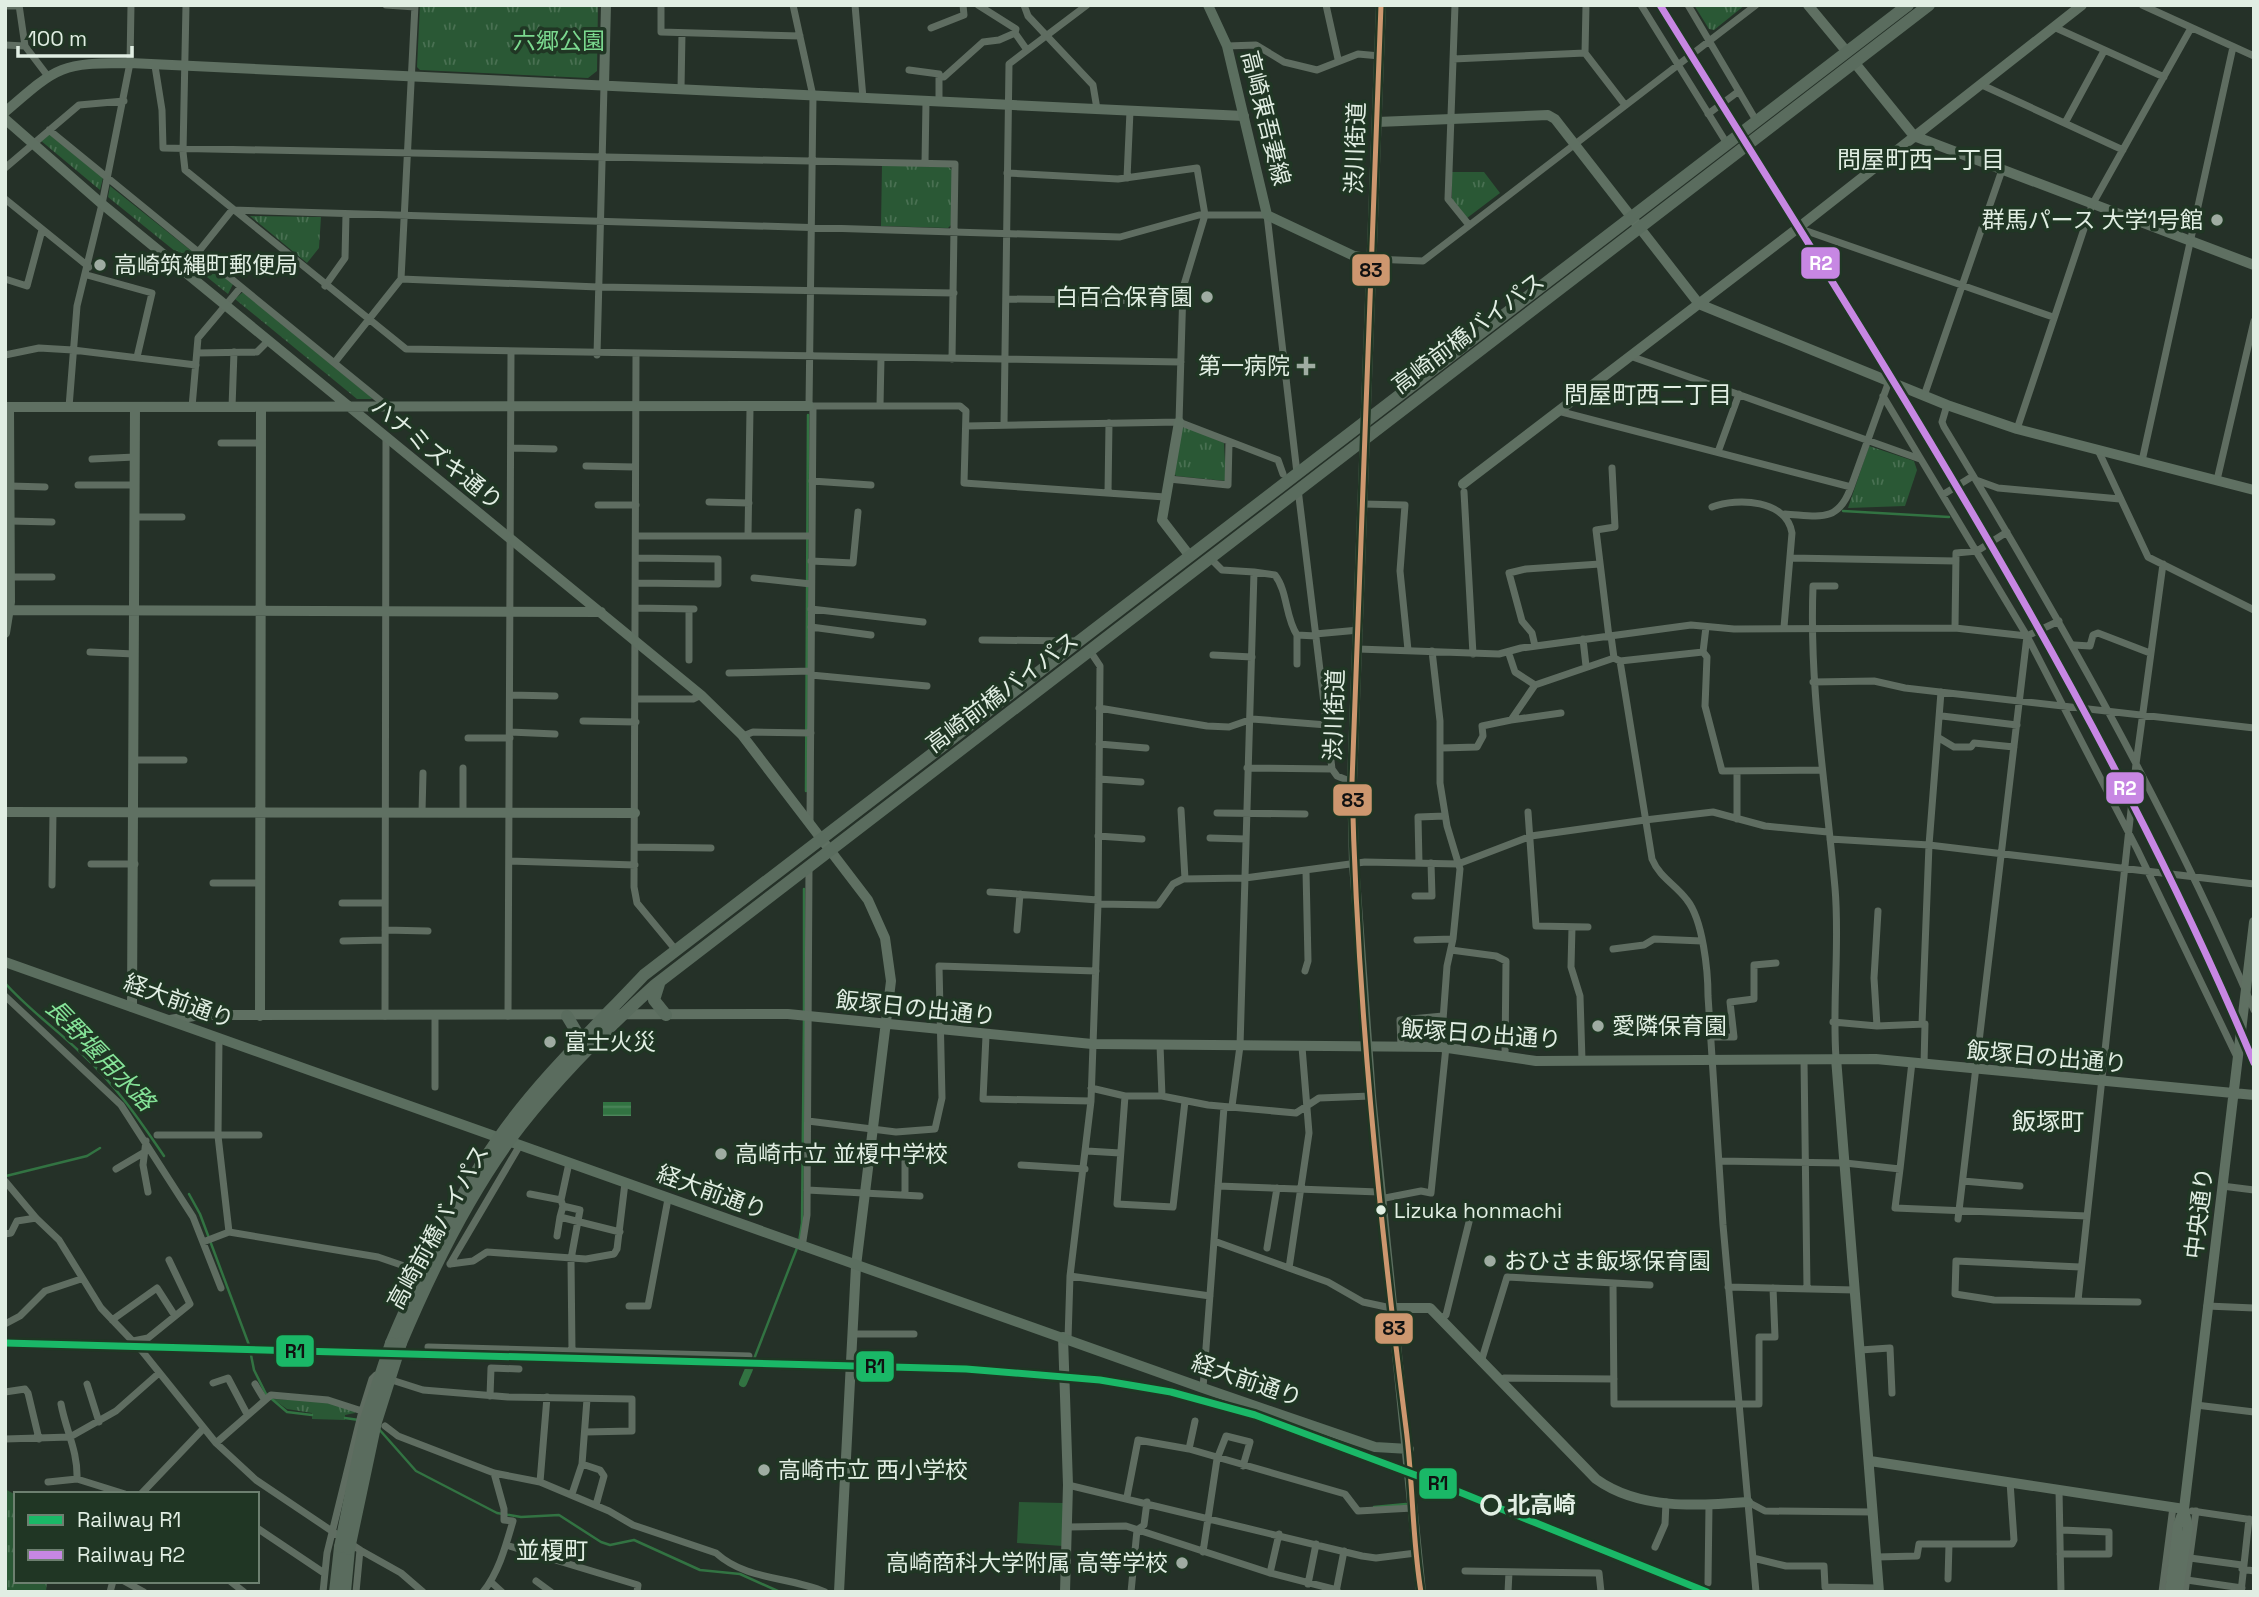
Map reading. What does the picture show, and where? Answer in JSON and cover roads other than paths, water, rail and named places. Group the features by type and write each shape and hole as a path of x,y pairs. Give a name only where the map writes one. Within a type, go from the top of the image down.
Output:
{"highway":[{"name":"高崎前橋バイパス","path":"345,1592 350,1548 376,1422 396,1343 457,1226 509,1142 571,1054 644,975 675,949 827,843 1090,651 1639,229 1850,57 1908,5"},
{"name":"高崎前橋バイパス","path":"509,1142 566,1073 621,1016 661,981 808,866 827,843 1078,641 1290,473 1367,420 1726,142 1928,5"},
{"path":"661,981 654,1000 666,1015"},
{"path":"567,1016 576,1031 571,1054"},
{"name":"高崎前橋バイパス","path":"335,1592 350,1548"}],"main road":[{"name":"高崎東吾妻線","path":"1208,5 1227,46 1268,215 1354,256 1372,259"},
{"name":"渋川街道","path":"1381,5 1352,782 1354,864 1379,1195 1409,1449 1421,1592"},
{"name":"経大前通り","path":"5,962 1203,1388 1375,1447 1409,1449"}],"street":[{"path":"69,407 78,306 88,271 130,63 131,5"},
{"path":"186,5 183,146 185,170 406,349 597,355 1181,362"},
{"path":"335,362 401,279 415,6 386,5"},
{"path":"597,355 606,5"},
{"path":"661,5 661,32 800,36"},
{"path":"793,5 813,96 810,821"},
{"path":"855,5 863,98"},
{"path":"931,28 964,15 963,5"},
{"path":"978,5 1016,29 1015,33 1027,50"},
{"path":"1024,5 1028,16 1093,85 1097,109"},
{"path":"1004,425 1009,64 1087,5"},
{"path":"1326,5 1338,59"},
{"path":"1455,5 1448,199 1469,225"},
{"path":"1586,5 1585,53 1625,105"},
{"path":"1641,5 1726,142"},
{"path":"1688,5 1757,122"},
{"path":"1372,259 1423,261 1756,5"},
{"path":"1808,5 1914,136 2254,265"},
{"path":"1473,654 1463,488 1558,411 1798,228 2082,5"},
{"path":"2142,5 2254,56"},
{"path":"5,6 19,6 25,46 47,75"},
{"path":"2056,28 2164,77"},
{"path":"2017,429 2092,205 2191,29"},
{"path":"681,89 682,33"},
{"path":"909,70 944,77 983,42 999,40 1015,33"},
{"path":"5,45 25,46"},
{"path":"1227,46 1256,45 1284,62 1317,70 1338,59 1358,54 1380,56"},
{"path":"2142,461 2233,47"},
{"path":"2065,123 2104,51"},
{"path":"1453,59 1585,53"},
{"path":"5,112 47,75 80,63 130,63 1244,116"},
{"path":"155,66 162,110 163,148 183,146 408,150 955,164 952,359"},
{"path":"939,76 939,102"},
{"path":"1982,85 2123,149"},
{"path":"1708,114 1739,91"},
{"path":"5,168 79,105 124,101"},
{"path":"925,163 926,101"},
{"path":"1127,178 1130,111"},
{"path":"1377,122 1548,115 1555,118 1699,304 1924,396 2017,429 2254,490"},
{"name":"ハナミズキ通り","path":"5,119 102,204 350,409 636,639 701,695 743,736 868,900 885,938 891,981 888,1024 856,1266 839,1592"},
{"path":"48,130 389,408"},
{"path":"1007,173 1127,178 1198,168 1205,215 1183,288 1179,422 1162,520 1189,555"},
{"path":"1924,396 2002,170"},
{"path":"5,199 88,271 152,293 136,358"},
{"path":"232,210 1120,237 1205,215 1268,215 1290,473"},
{"path":"199,251 232,210"},
{"path":"325,286 345,258 346,214"},
{"path":"1798,228 2053,317"},
{"path":"5,279 27,286 42,230"},
{"path":"401,279 598,287 954,293"},
{"path":"192,407 198,338 241,287"},
{"path":"1007,299 1182,301"},
{"path":"2217,480 2254,321"},
{"path":"197,353 257,352 268,341"},
{"path":"5,355 38,348 196,365"},
{"path":"232,407 234,352"},
{"path":"508,1016 511,352"},
{"path":"636,355 637,903 675,949"},
{"path":"1630,356 1920,458"},
{"path":"880,406 881,358"},
{"path":"1712,507 1730,500 1775,508 1785,514 1827,517 1845,504 1889,381"},
{"path":"1718,452 1739,394"},
{"path":"1883,396 2027,636 2129,833 2238,1058"},
{"path":"1947,405 1941,422 2074,645 2110,711 2193,877 2254,1010"},
{"path":"5,634 10,577 7,407 750,409 811,406 960,406 966,411 964,483 1165,497"},
{"path":"132,1007 135,864 135,407"},
{"path":"260,1016 261,408"},
{"path":"748,536 750,409"},
{"path":"1558,411 1851,487"},
{"path":"966,426 1179,422 1278,460 1290,473 1299,490 1332,769"},
{"path":"1108,493 1109,423"},
{"path":"386,438 386,1016"},
{"path":"1168,479 1228,485 1229,442"},
{"path":"221,443 261,443"},
{"path":"511,448 554,449"},
{"path":"2098,450 2148,557 2254,610"},
{"path":"92,459 135,457"},
{"path":"586,466 635,467"},
{"path":"1612,468 1615,527 1596,530 1610,636 1617,659 1645,820 1658,873 1689,901 1708,962 1728,1287 1756,1592"},
{"path":"1944,494 1974,478"},
{"path":"1974,478 1998,488 2120,499"},
{"path":"812,481 871,485"},
{"path":"78,485 135,485"},
{"path":"10,486 45,487"},
{"path":"709,502 749,503"},
{"path":"1363,504 1405,505 1400,571 1408,650"},
{"path":"598,505 636,505"},
{"path":"811,561 853,563 858,512"},
{"path":"1784,627 1792,533 1785,514"},
{"path":"134,517 182,517"},
{"path":"10,521 52,522"},
{"path":"1955,628 1956,553 1977,551 2007,532"},
{"path":"636,536 811,536"},
{"path":"636,558 718,559 718,584 636,583"},
{"path":"1211,558 1222,570 1271,573 1279,579 1290,624 1297,635 1297,664"},
{"path":"1790,558 1956,561"},
{"path":"1535,646 1532,633 1522,621 1509,573 1526,569 1600,564"},
{"path":"2078,1300 2124,869 2163,564"},
{"path":"1203,1388 1218,1186 1228,1107 1240,1046 1247,768 1252,719 1254,572"},
{"path":"10,577 52,577"},
{"path":"754,578 811,584"},
{"path":"1753,1558 1786,1566 1824,1566 1825,1587 1879,1590 1833,1022 1837,937 1813,682 1813,586 1835,586"},
{"path":"636,608 691,609 689,660"},
{"path":"811,609 923,622"},
{"path":"8,610 601,612"},
{"path":"1358,649 1509,654 1535,646 1673,626 1955,628 2027,636 2059,621"},
{"path":"811,628 871,635"},
{"path":"1706,628 1703,652 1707,657 1705,706 1723,771 1822,770"},
{"path":"1297,635 1359,630"},
{"path":"2074,645 2090,646 2093,635 2098,633 2150,653"},
{"path":"1959,1215 2027,636"},
{"path":"1583,639 1586,666"},
{"path":"982,640 1078,641"},
{"path":"1065,1592 1068,1485 1065,1338 1091,1101 1098,902 1100,666 1090,651"},
{"path":"1218,1186 1379,1195 1421,1191 1431,1193 1447,966 1460,886 1458,864 1445,816 1440,783 1442,748 1432,651"},
{"path":"90,652 134,654"},
{"path":"1511,720 1535,685 1586,666 1617,659 1703,652"},
{"path":"1509,654 1515,672 1535,685"},
{"path":"1213,655 1252,657"},
{"path":"729,673 811,673 926,686"},
{"path":"1813,682 1874,681 1941,692 2254,728"},
{"path":"1924,1064 1925,1024 1922,1024 1929,845 1941,692"},
{"path":"510,695 555,696"},
{"path":"636,699 693,699 701,695"},
{"path":"1099,708 1207,726 1229,727 1252,719 1327,725"},
{"path":"1442,748 1476,747 1483,736 1482,726 1561,713"},
{"path":"1941,716 2017,725"},
{"path":"583,721 636,722"},
{"path":"743,736 753,732 811,733"},
{"path":"468,738 555,734"},
{"path":"1939,738 1954,747 1971,747 1974,743 2014,747"},
{"path":"1099,744 1146,748"},
{"path":"134,760 184,760"},
{"path":"463,768 463,812"},
{"path":"1247,768 1332,769 1352,782"},
{"path":"1737,772 1737,818"},
{"path":"422,812 423,773"},
{"path":"1099,779 1141,782"},
{"path":"1181,810 1185,879"},
{"path":"5,812 635,813"},
{"path":"52,885 53,812"},
{"path":"990,892 1158,905 1173,884 1185,879 1245,878 1306,871 1321,866 1354,864 1458,864 1531,836 1713,812 1765,826 1829,836 1929,845 2254,884"},
{"path":"1217,813 1305,814"},
{"path":"1528,813 1536,926 1588,927"},
{"path":"1419,863 1418,817 1445,816"},
{"path":"1098,836 1142,839"},
{"path":"1210,838 1246,839"},
{"path":"635,847 711,848"},
{"path":"509,861 635,865"},
{"path":"1415,896 1432,896 1431,863"},
{"path":"91,864 135,864"},
{"path":"802,1247 807,1190 808,866"},
{"path":"1305,971 1308,961 1306,871"},
{"path":"213,883 260,883"},
{"path":"1017,930 1020,894"},
{"path":"342,903 385,903"},
{"path":"1877,1026 1874,978 1878,911"},
{"name":"中央通り","path":"2178,1508 2196,1405 2254,922"},
{"path":"1572,927 1571,967 1580,996 1582,1060"},
{"path":"385,930 428,931"},
{"path":"1613,949 1644,945 1654,939 1702,940"},
{"path":"343,941 385,940"},
{"path":"1417,940 1453,940"},
{"path":"1451,950 1496,956 1506,961 1505,1056"},
{"path":"1712,1037 1734,1037 1730,1002 1754,999 1754,965 1776,963"},
{"path":"808,1121 896,1132 936,1129 942,1098 939,966 1096,971"},
{"path":"5,996 116,1099 146,1141 207,1240 221,1288"},
{"name":"飯塚日の出通り","path":"170,1020 186,1016 808,1016 986,1036 1092,1044 1443,1047 1536,1060 1836,1058 1912,1062 2253,1096"},
{"path":"435,1016 435,1087"},
{"path":"1401,1047 1400,1020 1443,1016"},
{"path":"188,1027 192,1019 206,1017"},
{"path":"1833,1022 1877,1026 1922,1024"},
{"path":"986,1036 983,1099 1091,1101"},
{"path":"219,1038 218,1136 229,1232"},
{"path":"1160,1045 1162,1096"},
{"path":"1289,1268 1309,1133 1302,1047"},
{"path":"1804,1059 1807,1288"},
{"path":"1912,1062 1895,1208 1959,1215 2087,1216"},
{"path":"1091,1088 1125,1096 1162,1096 1228,1107 1296,1113 1320,1097 1371,1096"},
{"path":"1125,1096 1117,1204 1173,1207 1185,1101"},
{"path":"157,1135 259,1135"},
{"path":"146,1141 143,1153 148,1192"},
{"path":"509,1142 450,1264 473,1261 487,1252 571,1259 614,1254 620,1232 625,1183"},
{"path":"905,1151 905,1195"},
{"path":"1087,1151 1120,1153"},
{"path":"116,1169 143,1153"},
{"path":"1719,1161 1844,1163 1900,1169"},
{"path":"557,1236 569,1163"},
{"path":"1021,1165 1085,1169"},
{"path":"5,1181 36,1218 59,1240 81,1279 112,1320 133,1341 216,1443 256,1480 333,1532 350,1548 401,1573 422,1592"},
{"path":"1964,1181 2020,1186"},
{"path":"2222,1186 2254,1190"},
{"path":"1267,1248 1277,1188"},
{"path":"807,1190 920,1196"},
{"path":"530,1194 580,1210 571,1259 572,1351"},
{"path":"629,1306 648,1306 668,1199"},
{"path":"561,1217 620,1232"},
{"path":"5,1234 11,1233 17,1221 36,1218"},
{"path":"1440,1319 1446,1315 1470,1218"},
{"path":"207,1240 229,1232 379,1257 410,1268"},
{"path":"1214,1241 1344,1288 1363,1302 1391,1308 1424,1307 1440,1319 1596,1479 1618,1494 1665,1502 1709,1505 1748,1502 1765,1511 1873,1512"},
{"path":"133,1341 148,1338 190,1304 169,1259"},
{"path":"2080,1267 1956,1261 1955,1294 1994,1300 2138,1302"},
{"path":"1070,1276 1210,1296"},
{"path":"1481,1362 1507,1278 1650,1285"},
{"path":"5,1324 20,1315 46,1291 81,1279"},
{"path":"1613,1284 1614,1404 1759,1404 1759,1337 1775,1337 1773,1288"},
{"path":"1728,1287 1855,1290"},
{"path":"112,1320 157,1288 175,1316"},
{"path":"2207,1307 2254,1308"},
{"path":"853,1334 914,1335"},
{"path":"428,1347 749,1356"},
{"path":"1860,1350 1890,1348 1892,1393"},
{"path":"490,1396 491,1368 519,1368"},
{"path":"5,1439 70,1437 116,1411 159,1373"},
{"path":"323,1592 324,1573 360,1417 372,1379 376,1375 423,1390 467,1391 490,1396 632,1399 632,1431 585,1432"},
{"path":"213,1382 228,1378 247,1414"},
{"path":"1500,1381 1504,1378 1614,1379"},
{"path":"87,1384 99,1422"},
{"path":"255,1384 267,1397"},
{"path":"5,1392 25,1390 28,1393 39,1439"},
{"path":"216,1443 267,1397 328,1400 360,1417"},
{"path":"540,1482 547,1397"},
{"path":"572,1494 582,1464 587,1399"},
{"path":"61,1404 77,1453 77,1479"},
{"path":"2196,1405 2254,1412"},
{"path":"1189,1449 1195,1422"},
{"path":"385,1426 398,1436 494,1473 540,1482 572,1494 634,1525 716,1553 726,1562 752,1573 825,1592"},
{"path":"143,1492 203,1429"},
{"path":"1203,1552 1217,1459 1226,1436 1250,1442 1243,1466"},
{"path":"1127,1497 1138,1440 1189,1449 1345,1494 1358,1511 1413,1508"},
{"path":"1870,1461 2251,1520 2242,1567 2241,1590 2187,1580"},
{"path":"582,1464 600,1470 604,1476 596,1505"},
{"path":"483,1592 491,1582 513,1521 504,1515 494,1473"},
{"path":"48,1482 77,1479 119,1492"},
{"path":"1876,1557 1917,1556 1919,1544 2011,1544 2014,1540 2010,1482"},
{"path":"1068,1485 1376,1558 1416,1553"},
{"path":"2059,1490 2061,1592"},
{"path":"1131,1592 1137,1530 1144,1525 1147,1502"},
{"path":"1655,1547 1665,1524 1665,1502"},
{"path":"1708,1583 1709,1505"},
{"path":"2162,1592 2178,1508"},
{"path":"2170,1592 2178,1508"},
{"path":"2178,1508 2188,1527 2178,1592"},
{"path":"2185,1592 2196,1511"},
{"path":"1068,1527 1126,1526 1270,1573 1336,1591 1344,1551"},
{"path":"259,1529 324,1573"},
{"path":"2060,1554 2109,1554 2109,1532 2061,1530"},
{"path":"1270,1573 1279,1534"},
{"path":"1308,1584 1316,1544"},
{"path":"1948,1579 1949,1544"},
{"path":"506,1545 638,1585 637,1592"},
{"path":"350,1548 356,1592"},
{"path":"2190,1558 2254,1571"},
{"path":"1465,1571 1599,1573 1601,1592"},
{"path":"1508,1592 1509,1572"},
{"path":"536,1581 551,1592"},
{"path":"491,1582 502,1592"},
{"path":"128,1583 144,1592"}],"waterway":[{"path":"806,791 808,415"},
{"path":"1843,511 1949,517"},
{"path":"804,889 804,1011"},
{"name":"長野堰用水路","path":"5,983 104,1076 164,1156"},
{"path":"799,1242 802,1223 804,1018"},
{"path":"6,1176 87,1156 100,1148"},
{"name":"長野堰用水路","path":"189,1194 200,1214 249,1345 254,1370 266,1394 287,1412 312,1415"},
{"path":"754,1359 797,1248"},
{"path":"743,1383 749,1369"},
{"name":"長野堰用水路","path":"345,1418 359,1420"},
{"name":"長野堰用水路","path":"378,1428 416,1471 497,1513 521,1517 559,1515 601,1542 610,1545 634,1540 700,1570 740,1574 780,1592"},
{"path":"1374,1507 1406,1504"}],"railway":[{"path":"5,1343 966,1369 1100,1380 1171,1392 1255,1415 1442,1485 1707,1592"}],"rail line":[{"name":"R2","path":"1660,5 1900,392 2053,655 2125,788 2192,924 2254,1063"},
{"name":"R1","path":"5,1343 966,1369 1100,1380 1171,1392 1255,1415 1442,1485 1707,1592"}],"place":[{"name":"群馬パース 大学1号館","path":"2217,220"},
{"name":"高崎筑縄町郵便局","path":"100,265"},
{"name":"白百合保育園","path":"1207,297"},
{"name":"第一病院","path":"1306,366"},
{"name":"愛隣保育園","path":"1598,1026"},
{"name":"富士火災","path":"550,1042"},
{"name":"高崎市立 並榎中学校","path":"721,1154"},
{"name":"Lizuka honmachi","path":"1381,1210"},
{"name":"おひさま飯塚保育園","path":"1490,1261"},
{"name":"高崎市立 西小学校","path":"764,1470"},
{"name":"北高崎","path":"1491,1505"},
{"name":"高崎商科大学附属 高等学校","path":"1182,1563"}],"district":[{"name":"問屋町西一丁目","path":"1921,160"},
{"name":"問屋町西二丁目","path":"1648,395"},
{"name":"飯塚町","path":"2048,1122"},
{"name":"並榎町","path":"552,1551"}],"park label":[{"name":"六郷公園","path":"559,41"}]}
